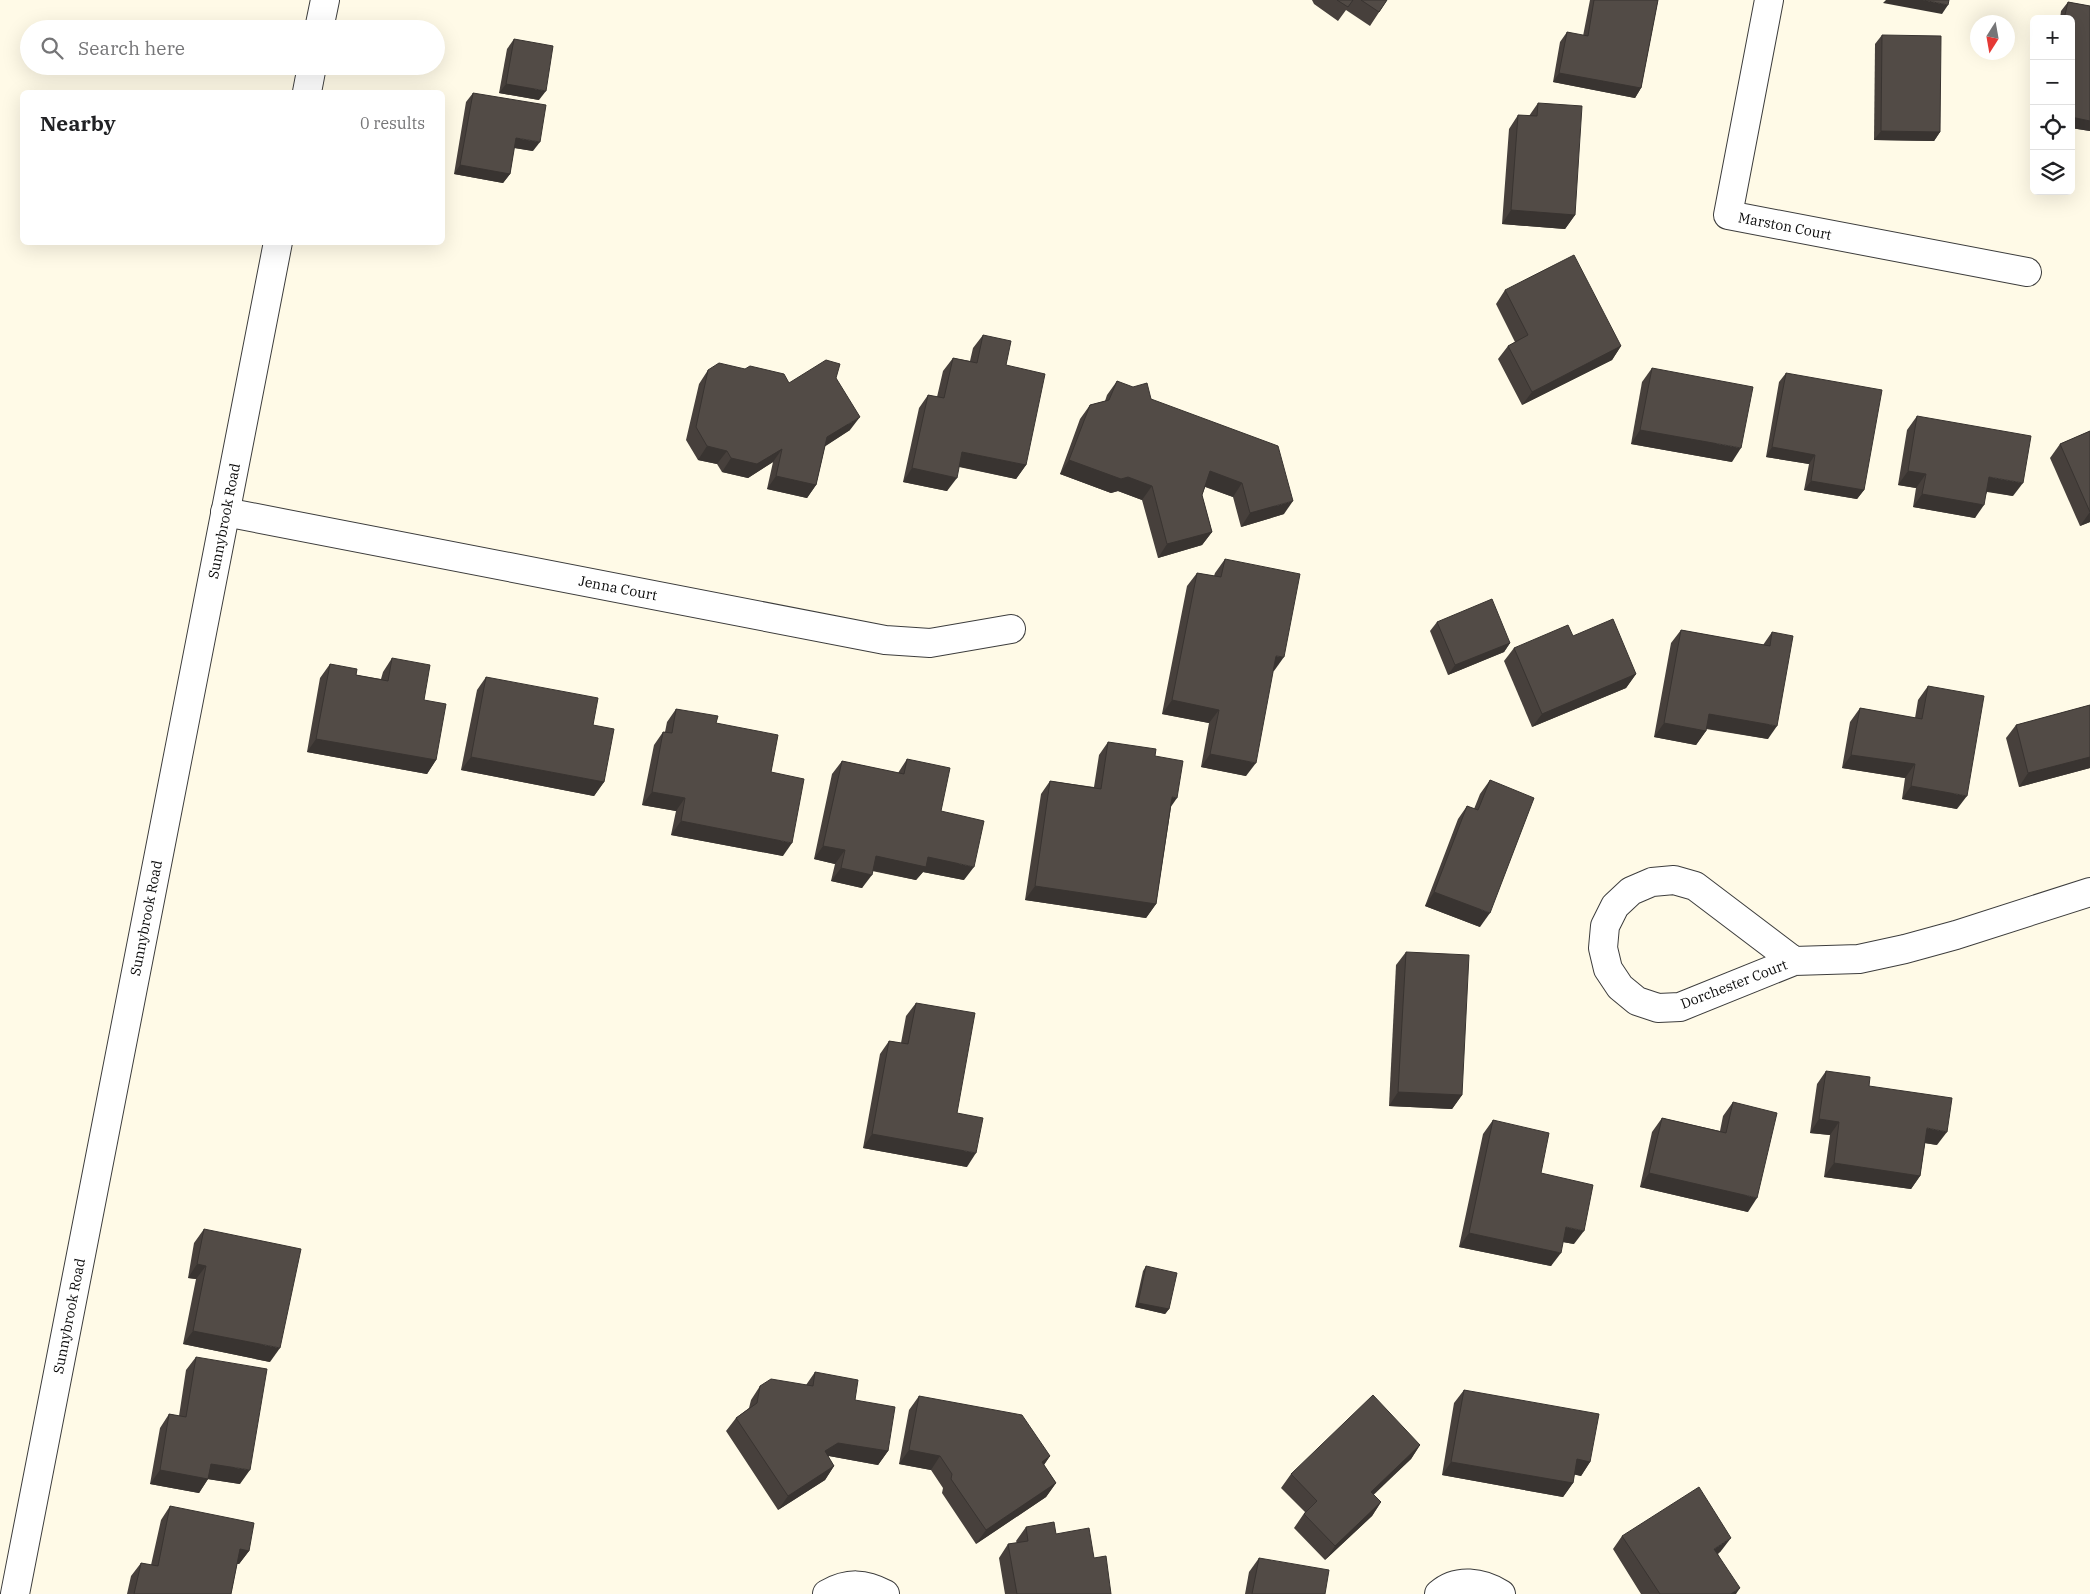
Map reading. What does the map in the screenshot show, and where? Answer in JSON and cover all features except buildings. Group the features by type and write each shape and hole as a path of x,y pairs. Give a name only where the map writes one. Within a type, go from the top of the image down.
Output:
{"street":[{"path":"321,20 325,0"},
{"name":"Marston Court","path":"1769,0 1728,215 2027,272"},
{"path":"307,90 310,75"},
{"name":"Sunnybrook Road","path":"15,1594 277,245"},
{"name":"Jenna Court","path":"226,512 886,640 930,643 1011,629"},
{"name":"Dorchester Court","path":"1794,961 1695,886 1674,880 1652,882 1631,891 1616,906 1605,926 1603,948 1608,969 1620,987 1637,1001 1658,1008 1680,1007 1794,961 1859,959 1905,949 1956,935 2090,892"},
{"path":"1439,1594 1458,1584 1475,1583 1491,1588 1501,1594"},
{"path":"827,1594 838,1588 855,1584 872,1587 885,1594"}]}
